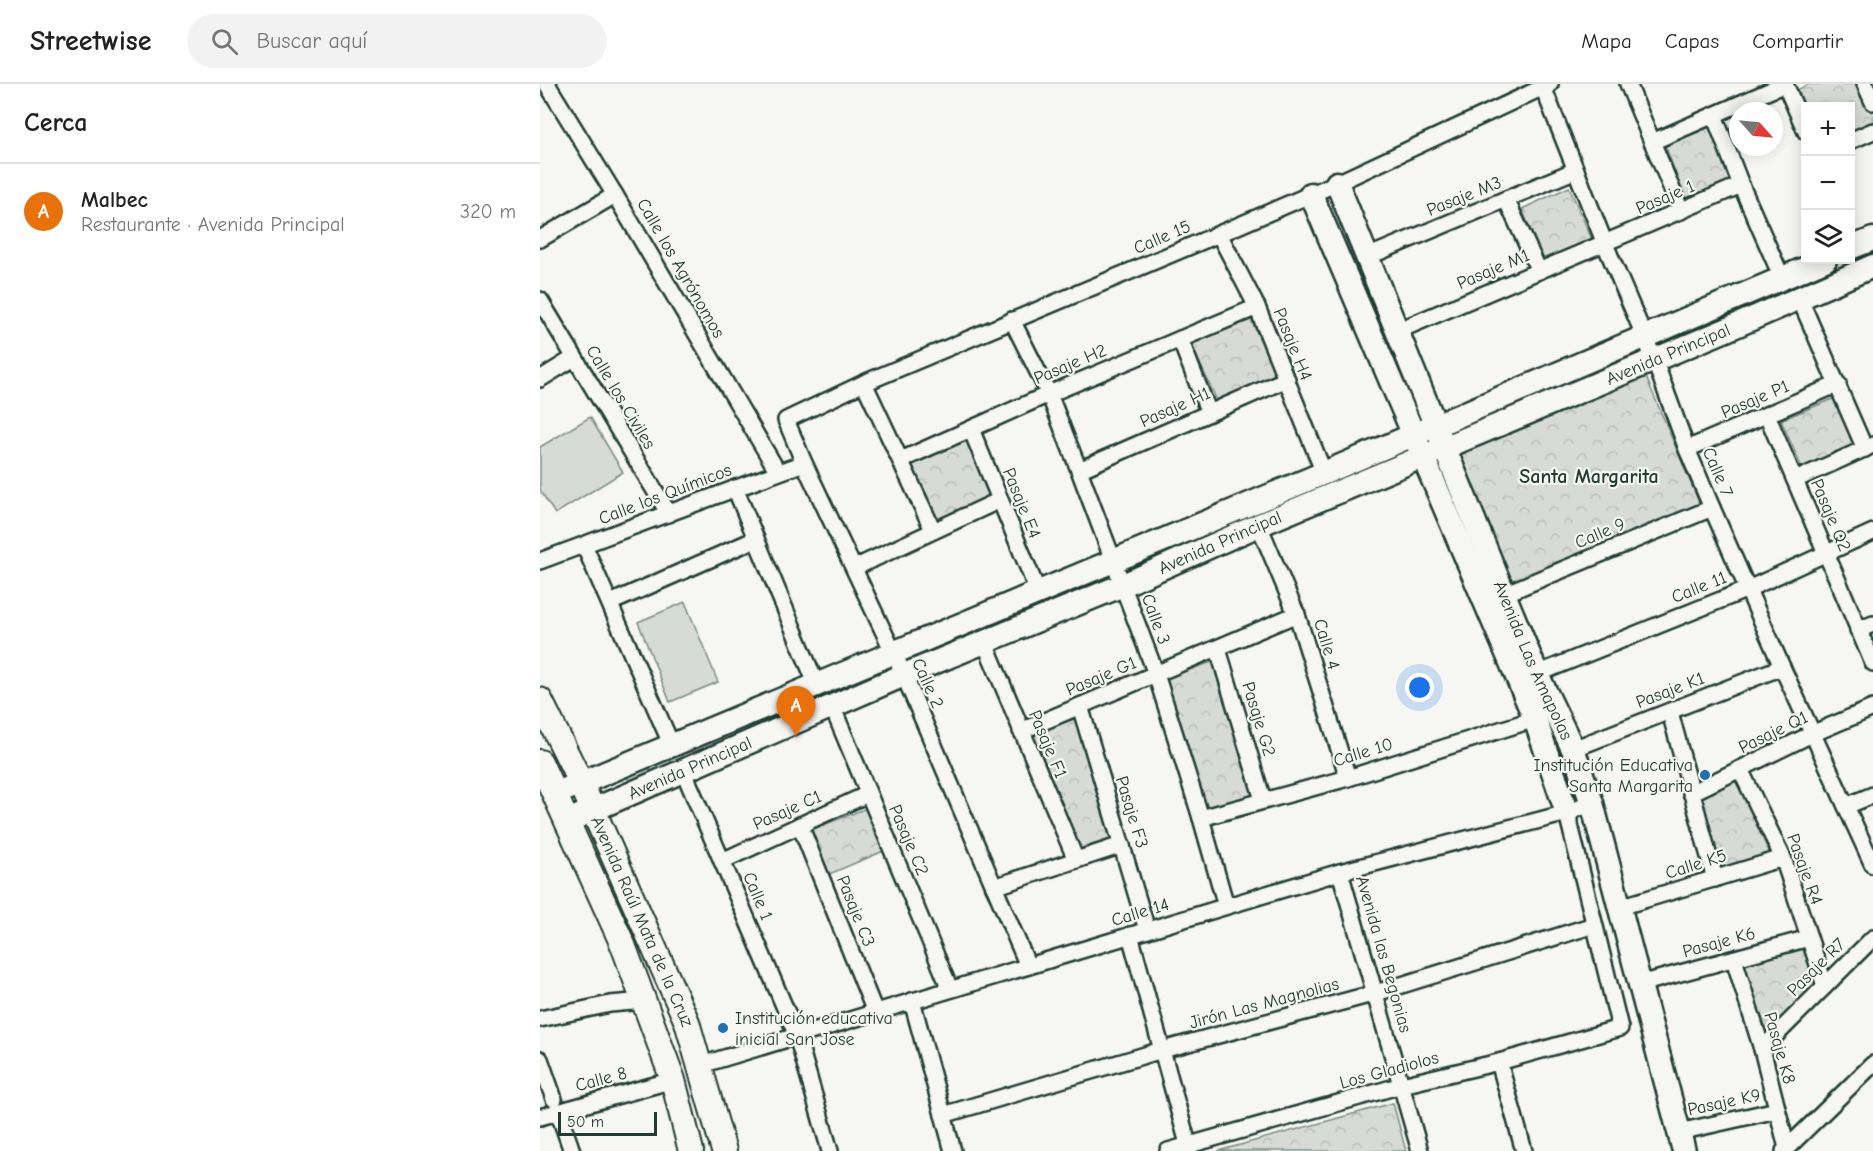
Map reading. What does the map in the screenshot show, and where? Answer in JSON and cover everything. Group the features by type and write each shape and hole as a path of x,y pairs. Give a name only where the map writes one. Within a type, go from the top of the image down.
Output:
{"main road":[{"name":"Avenida Raúl Mata de la Cruz","path":"540,700 594,811 687,1022 724,1151"},
{"name":"Avenida Raúl Mata de la Cruz","path":"540,762 623,945 673,1080 691,1151"}],"street":[{"name":"Calle los Agrónomos","path":"547,84 778,472"},
{"path":"1628,84 1681,211"},
{"path":"1652,142 1785,84 1801,121"},
{"path":"1864,84 1873,102"},
{"name":"Calle 7","path":"1546,86 1576,171 1654,359 1687,449 1782,667 1873,865"},
{"name":"Calle 15","path":"786,420 864,383 1337,183 1546,86"},
{"path":"1713,115 1782,278"},
{"path":"1855,139 1873,131"},
{"name":"Pasaje M3","path":"1367,257 1576,171"},
{"name":"Avenida Las Amapolas","path":"1337,183 1537,674 1573,749 1592,803 1682,1141"},
{"name":"Pasaje 1","path":"1605,244 1741,185"},
{"name":"Avenida Las Amapolas","path":"1311,194 1535,719 1567,813"},
{"path":"540,238 615,195"},
{"path":"1506,199 1539,271"},
{"name":"Pasaje H4","path":"1219,234 1257,308 1324,472"},
{"name":"Pasaje M1","path":"1396,331 1605,244"},
{"name":"Avenida Principal","path":"555,794 817,686 1815,264"},
{"name":"Avenida Principal","path":"568,822 904,675 1123,585 1259,525 1726,330 1873,266"},
{"path":"1795,480 1869,447 1799,297"},
{"name":"Calle los Civiles","path":"540,300 669,514"},
{"name":"Pasaje H2","path":"901,460 1049,394 1257,308"},
{"name":"Calle 3","path":"1012,320 1049,394 1080,470 1156,674 1226,906"},
{"path":"1180,339 1209,413"},
{"path":"540,379 574,358"},
{"name":"Pasaje H1","path":"1080,470 1287,379"},
{"path":"864,383 933,530"},
{"name":"Pasaje P1","path":"1687,449 1838,384"},
{"name":"Pasaje Q2","path":"1767,415 1873,663"},
{"name":"Calle 2","path":"786,420 804,464 904,675 1028,966"},
{"name":"Pasaje E4","path":"971,429 1038,592"},
{"name":"Calle los Químicos","path":"540,561 804,464"},
{"path":"735,488 817,686"},
{"path":"854,568 999,500"},
{"name":"Calle 9","path":"1504,594 1712,508"},
{"name":"Calle 4","path":"1259,525 1297,614 1347,778"},
{"name":"Calle 11","path":"1537,674 1748,589 1873,532"},
{"path":"610,603 756,539"},
{"path":"584,545 672,746"},
{"name":"Pasaje G1","path":"1021,731 1297,614"},
{"path":"1858,630 1873,624"},
{"name":"Pasaje F1","path":"985,643 1076,860"},
{"name":"Pasaje G2","path":"1218,649 1263,800"},
{"name":"Pasaje K1","path":"1573,749 1782,667"},
{"name":"Pasaje C2","path":"832,706 950,989"},
{"name":"Pasaje F3","path":"1080,706 1147,930"},
{"name":"Pasaje Q1","path":"1691,793 1814,733 1873,708"},
{"path":"1670,712 1715,879"},
{"name":"Calle 10","path":"1201,818 1347,778 1535,719"},
{"name":"Pasaje R4","path":"1740,769 1783,858 1825,986"},
{"name":"Calle 1","path":"683,771 797,1036 830,1151"},
{"name":"Pasaje C1","path":"722,861 868,794"},
{"path":"1846,806 1873,795"},
{"name":"Calle 14","path":"701,1065 1340,872 1567,813 1592,803"},
{"path":"1567,813 1594,926"},
{"name":"Pasaje C3","path":"800,825 875,1012"},
{"path":"994,887 1122,845"},
{"name":"Calle K5","path":"1620,907 1783,858"},
{"name":"Avenida las Begonias","path":"1340,872 1420,1151"},
{"name":"Jirón Las Magnolias","path":"943,1115 1162,1050 1376,993 1594,926"},
{"name":"Los Gladiolos","path":"1168,1151 1189,1148 1402,1085 1499,1062 1620,1028 1594,926"},
{"path":"1130,935 1189,1148"},
{"name":"Pasaje K6","path":"1640,984 1809,938"},
{"name":"Pasaje R7","path":"1762,1049 1873,938"},
{"name":"Pasaje K8","path":"1734,959 1762,1049 1785,1149"},
{"path":"540,1019 610,1004 644,1001"},
{"path":"912,1001 953,1151"},
{"path":"540,1059 572,1151"},
{"path":"1499,1062 1524,1151"},
{"path":"1785,1149 1873,1064"},
{"name":"Calle 8","path":"540,1117 556,1105 673,1080"},
{"name":"Pasaje K9","path":"1682,1141 1777,1110"}],"green space":[{"path":"1809,84 1858,84 1873,115 1873,125 1855,133 1855,102 1802,102 1797,90"},
{"path":"1710,127 1734,184 1687,204 1665,145"},
{"path":"1569,187 1593,242 1544,262 1522,209"},
{"path":"1873,245 1873,261 1657,350 1653,341 1657,337 1829,264 1855,264 1855,252"},
{"path":"1251,320 1278,379 1219,405 1192,346 1194,343"},
{"path":"1641,365 1700,505 1510,584 1454,447"},
{"path":"1835,398 1856,444 1802,468 1781,420"},
{"path":"590,417 623,472 555,514 540,490 540,447"},
{"path":"970,436 994,497 937,523 934,522 910,464"},
{"path":"1111,573 1113,578 909,665 904,655"},
{"path":"685,602 718,682 670,702 638,622"},
{"path":"1212,662 1217,665 1255,799 1205,811 1167,682 1169,677"},
{"path":"885,664 890,669 631,784 627,777 628,774"},
{"path":"1076,719 1113,838 1079,849 1031,736 1053,725"},
{"path":"1735,778 1771,856 1717,872 1698,794"},
{"path":"867,808 886,850 827,875 810,835 811,830"},
{"path":"1805,946 1819,987 1767,1033 1743,965 1746,961"},
{"path":"1393,1103 1406,1151 1218,1151"}],"place":[{"name":"Malbec","path":"796,736"},
{"name":"Institución Educativa Santa Margarita","path":"1705,775"},
{"name":"Institución educativa inicial San Jose","path":"723,1028"}],"district":[{"name":"Santa Margarita","path":"1589,476"}]}
